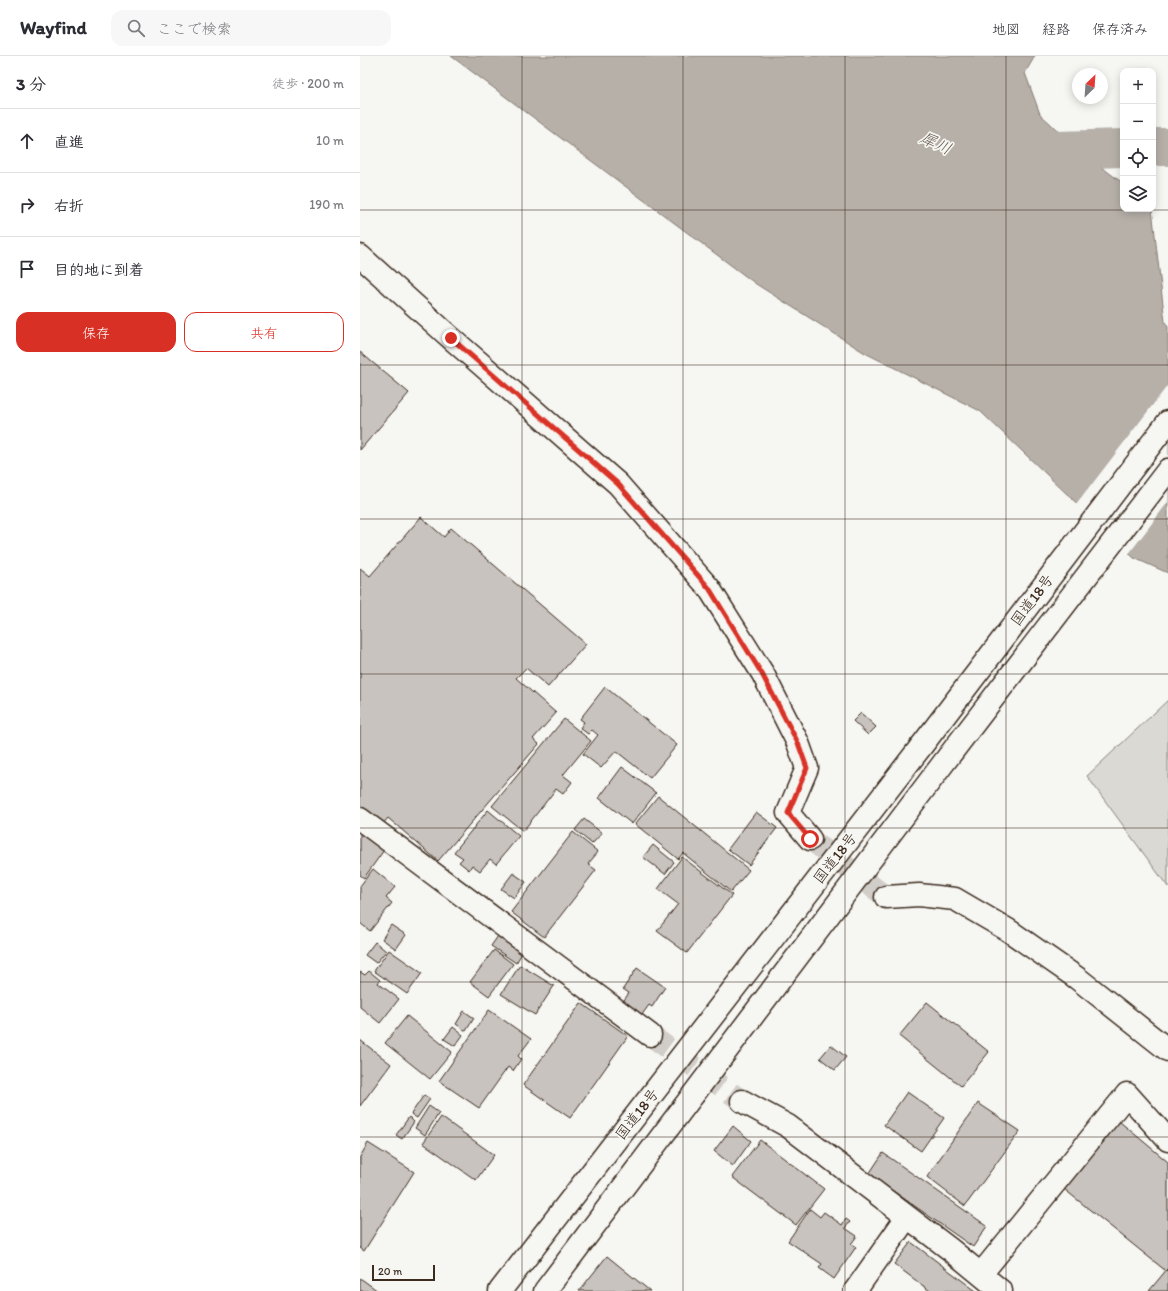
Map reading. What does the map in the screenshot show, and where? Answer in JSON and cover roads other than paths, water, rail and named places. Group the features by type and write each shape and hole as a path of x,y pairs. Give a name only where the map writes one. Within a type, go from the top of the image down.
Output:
{"main road":[{"path":"360,256 618,484 709,588 762,674 798,743 807,768 788,813 810,839"},
{"name":"国道18号","path":"500,1291 923,744 1168,422"},
{"name":"国道18号","path":"546,1291 942,765 1168,470"},
{"path":"360,819 650,1035"},
{"path":"886,897 919,895 955,899 1021,938 1077,978 1168,1050"},
{"path":"981,1274 1127,1094 1168,1140"},
{"path":"742,1101 788,1126 1001,1291"},
{"path":"855,1291 907,1217"}],"water":[{"path":"451,56 1035,56 1025,73 1040,114 1082,153 1120,181 1120,212 1152,212 1165,322 1168,327 1168,573 1134,558 980,411 865,353 756,284"}],"waterway":[{"name":"犀川","path":"1156,147 1168,147"},
{"name":"犀川","path":"1027,151 1120,148"}],"tunnel":[{"path":"810,839 886,897"},
{"path":"650,1035 742,1101"}]}
